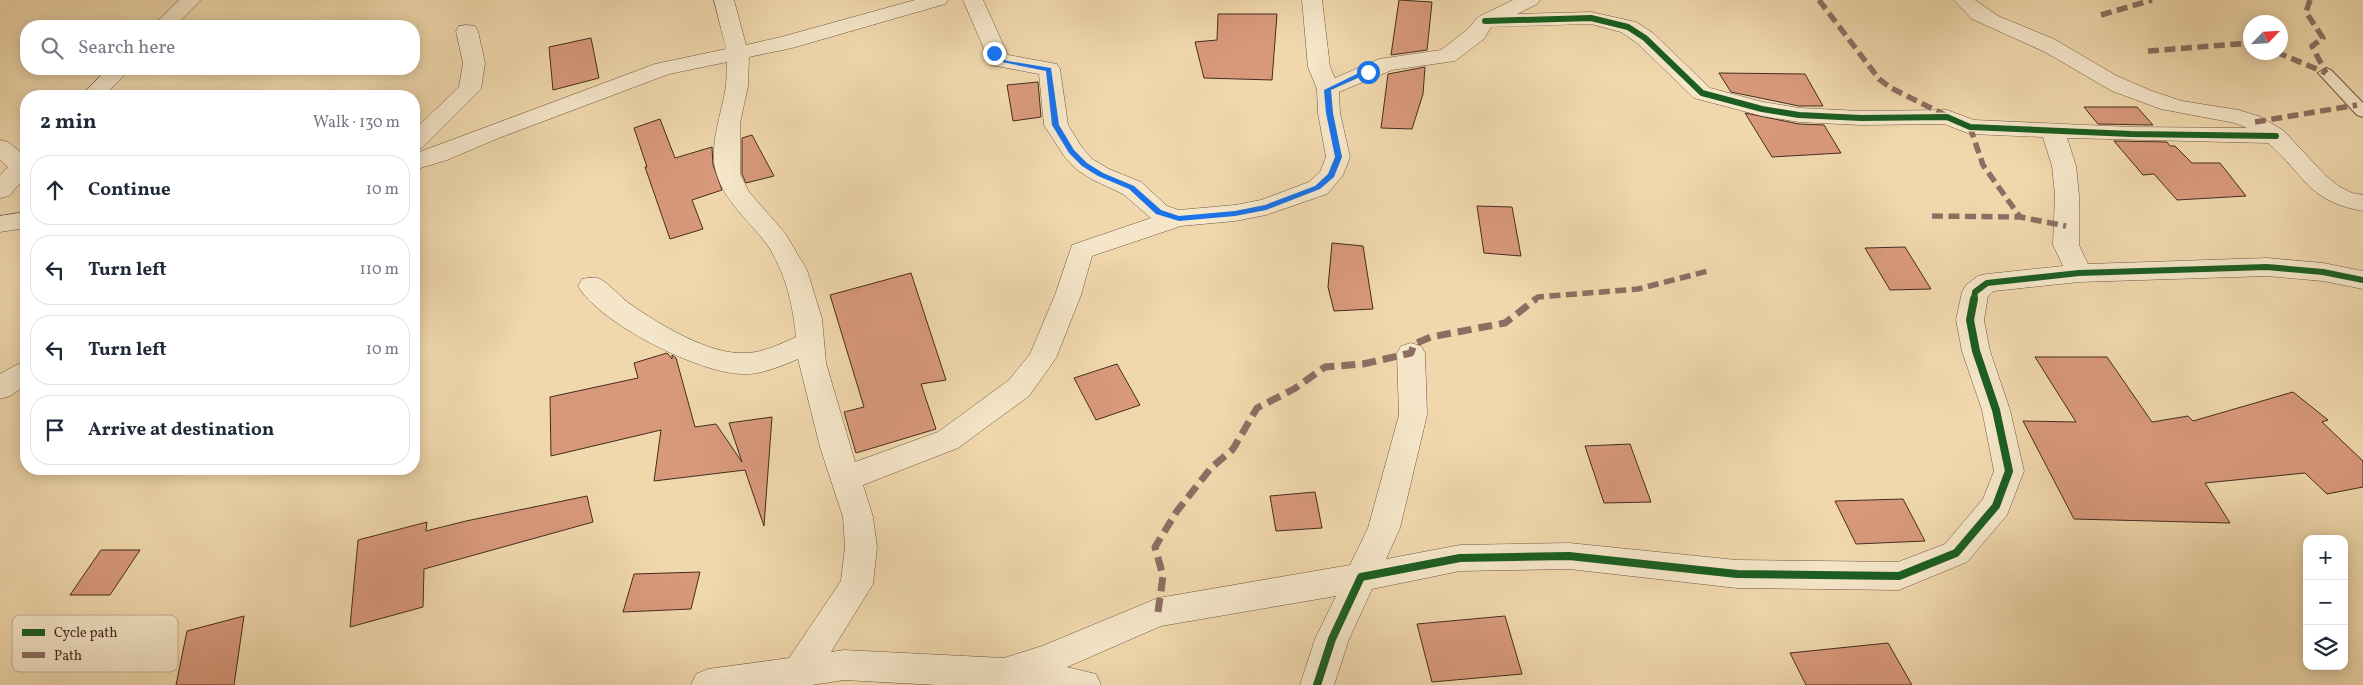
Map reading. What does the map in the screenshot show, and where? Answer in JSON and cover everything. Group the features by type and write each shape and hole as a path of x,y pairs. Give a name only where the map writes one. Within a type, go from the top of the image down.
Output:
{"street":[{"path":"169,20 191,0"},
{"path":"724,0 738,54 736,86 728,123 728,174 739,196 776,239 794,270 808,319 812,363 845,479 858,516 861,547 857,584 798,673"},
{"path":"420,160 439,155 633,78 663,68 738,54 938,0"},
{"path":"973,0 999,60 1049,69 1056,125 1072,151 1084,164 1100,174 1132,188 1158,212 1179,218"},
{"path":"845,479 893,459 948,440 1000,404 1019,388 1042,358 1065,304 1081,251 1097,244 1179,218 1266,208 1318,188 1331,175 1338,157 1329,113 1328,90 1319,67 1312,0"},
{"path":"1328,90 1387,64 1447,56 1476,34 1485,21 1530,0"},
{"path":"1964,0 1978,12 2047,45 2099,76 2127,88 2194,110 2234,115 2255,122 2276,136 2327,189 2342,199 2363,203"},
{"path":"1485,21 1591,18 1628,27 1645,38 1702,93 1762,109 1799,115 1862,118 1947,117 1970,127 2131,134 2276,136"},
{"path":"420,137 470,89 474,63 468,31"},
{"path":"98,90 113,75"},
{"path":"2052,130 2064,166 2067,195 2066,245 2079,272"},
{"path":"0,147 20,161"},
{"path":"0,190 20,168"},
{"path":"0,224 20,221"},
{"path":"1004,673 1050,659 1071,648 1158,612 1323,585 1460,558 1569,556 1736,574 1899,576 1956,553 1996,506 2009,471 1996,410 1976,351 1970,320 1975,292 1987,283 2079,272 2267,267 2323,272 2363,280"},
{"path":"591,286 606,301 636,322 683,346 721,362 744,364 765,359 809,343"},
{"path":"1317,685 1332,639 1384,528 1413,415 1411,353"},
{"path":"0,388 20,376"},
{"path":"708,685 798,673 844,675 1004,673 1084,685"}],"lane":[{"path":"2326,73 2363,112"}],"building":[{"path":"1399,0 1432,2 1427,50 1391,55"},
{"path":"1218,14 1277,14 1272,80 1204,78 1195,42 1217,40"},
{"path":"591,38 599,78 553,90 549,47"},
{"path":"1425,67 1423,94 1412,129 1381,128 1388,74"},
{"path":"1719,73 1805,74 1823,106 1799,106 1731,92"},
{"path":"1038,82 1041,117 1013,121 1007,85"},
{"path":"2084,107 2137,107 2153,125 2098,124"},
{"path":"1745,113 1799,124 1824,125 1841,153 1772,157"},
{"path":"660,119 675,158 712,147 713,165 722,190 692,200 703,229 670,239 645,167 647,167 634,128"},
{"path":"752,135 774,176 746,183 742,174 742,138"},
{"path":"2114,141 2167,142 2170,146 2175,146 2192,163 2220,163 2246,196 2177,200 2154,174 2143,175"},
{"path":"1477,206 1512,207 1521,256 1484,253"},
{"path":"1332,243 1363,246 1373,309 1334,311 1328,287"},
{"path":"1905,247 1931,289 1890,290 1865,248"},
{"path":"911,273 946,380 921,384 936,429 856,453 844,412 864,407 830,295"},
{"path":"667,353 672,359 672,355 676,358 695,427 716,424 742,462 729,423 772,417 764,526 745,470 654,481 661,430 551,456 550,397 638,378 634,363"},
{"path":"2035,357 2107,357 2152,422 2188,416 2193,421 2293,392 2328,420 2322,422 2363,461 2363,487 2327,494 2305,473 2205,483 2230,523 2074,519 2023,421 2076,422"},
{"path":"1117,364 1140,405 1096,420 1074,378"},
{"path":"1630,444 1651,502 1604,503 1585,446"},
{"path":"1315,492 1322,528 1276,531 1270,496"},
{"path":"587,496 593,522 424,569 423,607 350,627 358,540 427,522 426,531"},
{"path":"1903,499 1925,541 1856,544 1835,501"},
{"path":"101,550 140,550 110,595 70,595"},
{"path":"700,572 691,609 623,612 634,574"},
{"path":"244,616 234,685 176,685 187,631"},
{"path":"1505,616 1522,674 1432,682 1417,624"},
{"path":"1888,643 1912,685 1806,685 1790,653"}],"marked path":[{"path":"1819,0 1879,79 1891,88 1945,115"},
{"path":"2101,15 2152,0"},
{"path":"2310,0 2306,12 2323,38 2312,46 2326,73"},
{"path":"2148,51 2243,44"},
{"path":"2288,57 2326,73"},
{"path":"2255,122 2357,105"},
{"path":"1970,127 1983,165 2020,217"},
{"path":"1932,216 2020,217 2066,226"},
{"path":"1158,612 1163,576 1155,547 1177,511 1211,468 1233,449 1257,408 1294,389 1325,367 1363,364 1411,353 1414,344 1431,337 1505,323 1538,297 1638,289 1708,271"}],"cycle path":[{"path":"1485,21 1591,18 1628,27 1645,38 1702,93 1762,109 1799,115 1861,118 1947,117 1970,127 2131,134 2276,136"},
{"path":"1317,685 1332,639 1361,577 1460,558 1569,556 1737,574 1899,576 1956,553 1996,506 2009,471 1996,410 1976,351 1970,320 1975,292 1987,283 2079,273 2267,267 2323,272 2363,280"}],"route":[{"path":"994,53 999,60 1049,69 1056,125 1072,151 1084,164 1100,174 1132,188 1158,212 1179,218 1266,208 1318,188 1331,175 1338,157 1336,139 1329,113 1328,90 1368,72"}]}
